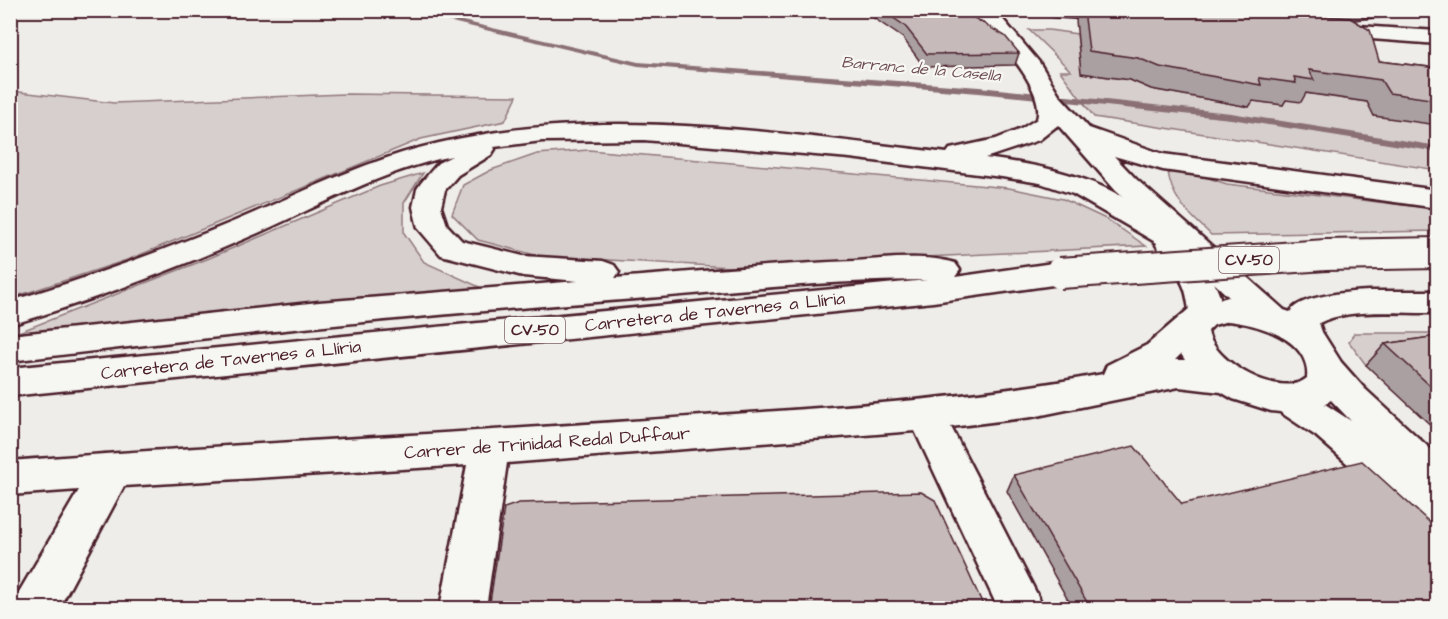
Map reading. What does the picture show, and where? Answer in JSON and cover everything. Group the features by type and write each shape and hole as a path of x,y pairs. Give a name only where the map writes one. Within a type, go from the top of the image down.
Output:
{"main road":[{"path":"961,10 987,13 1031,67 1061,116 1126,185 1271,317"},
{"path":"1054,10 1147,17"},
{"path":"1337,10 1375,33"},
{"path":"1308,28 1437,38"},
{"path":"886,154 938,156 984,151 1037,130 1061,116"},
{"path":"1061,116 1122,150 1163,162 1437,199"},
{"path":"10,313 214,241 385,169 439,150 522,135 579,130 628,131 886,154 992,167 1049,177 1090,192 1163,235"},
{"path":"522,135 490,145 467,156 448,169 431,189 427,207 433,228 452,248 495,260 561,270 770,278"},
{"path":"1126,185 1190,271 1203,293 1206,306 1191,331 1196,350 1202,360 1225,379 1256,394 1289,399 1313,393 1321,387 1325,379 1317,354 1302,323 1304,316 1314,309 1339,305 1437,302"},
{"name":"Carretera de Tavernes a Llíria","path":"10,382 910,293 1060,273 1326,255 1437,253"},
{"name":"Carretera de Tavernes a Llíria","path":"10,348 501,297 923,270 1060,273"},
{"path":"1200,319 1228,309 1256,312 1291,327 1317,354 1351,398 1437,482"},
{"name":"Carrer de Trinidad Redal Duffaur","path":"1082,393 1131,371 1159,354 1200,319"},
{"name":"Carrer de Trinidad Redal Duffaur","path":"10,478 490,448 926,415 1032,402 1179,374 1199,374 1225,379"},
{"path":"1289,399 1329,424 1437,517"},
{"path":"926,415 1021,609"},
{"path":"463,609 490,448"},
{"path":"35,609 112,470"}],"shaded area":[{"path":"1029,30 1077,34 1082,73 1130,80 1151,89 1249,107 1247,100 1283,105 1281,99 1296,92 1367,102 1437,125 1437,170 1094,117 1060,71 1071,71"},
{"path":"11,91 114,103 345,94 517,96 505,121 421,139 130,259 11,298"},
{"path":"589,150 1009,188 1063,199 1108,220 1146,246 730,267 539,256 478,240 452,214 463,185 491,170 537,154"},
{"path":"1168,172 1205,177 1227,184 1437,209 1437,231 1211,235 1178,199"},
{"path":"423,173 404,203 404,233 424,262 484,289 11,339 11,335 207,259 380,186"},
{"path":"1354,333 1437,333 1437,353 1366,365 1349,342"}],"building":[{"path":"882,10 961,10 1005,36 1019,53 927,54 905,26"},
{"path":"1084,10 1243,10 1350,18 1370,30 1379,61 1437,68 1437,100 1389,93 1381,80 1309,70 1314,80 1294,77 1296,83 1259,78 1261,85 1160,67 1138,58 1089,51"},
{"path":"1437,336 1437,392 1385,344"},
{"path":"1134,446 1182,504 1362,461 1437,529 1437,609 1091,609 1014,475"},
{"path":"921,492 935,500 985,609 489,609 504,508 519,503"}],"waterway":[{"name":"Barranc de la Casella","path":"404,10 638,64 979,90 1231,116 1438,149"}]}
